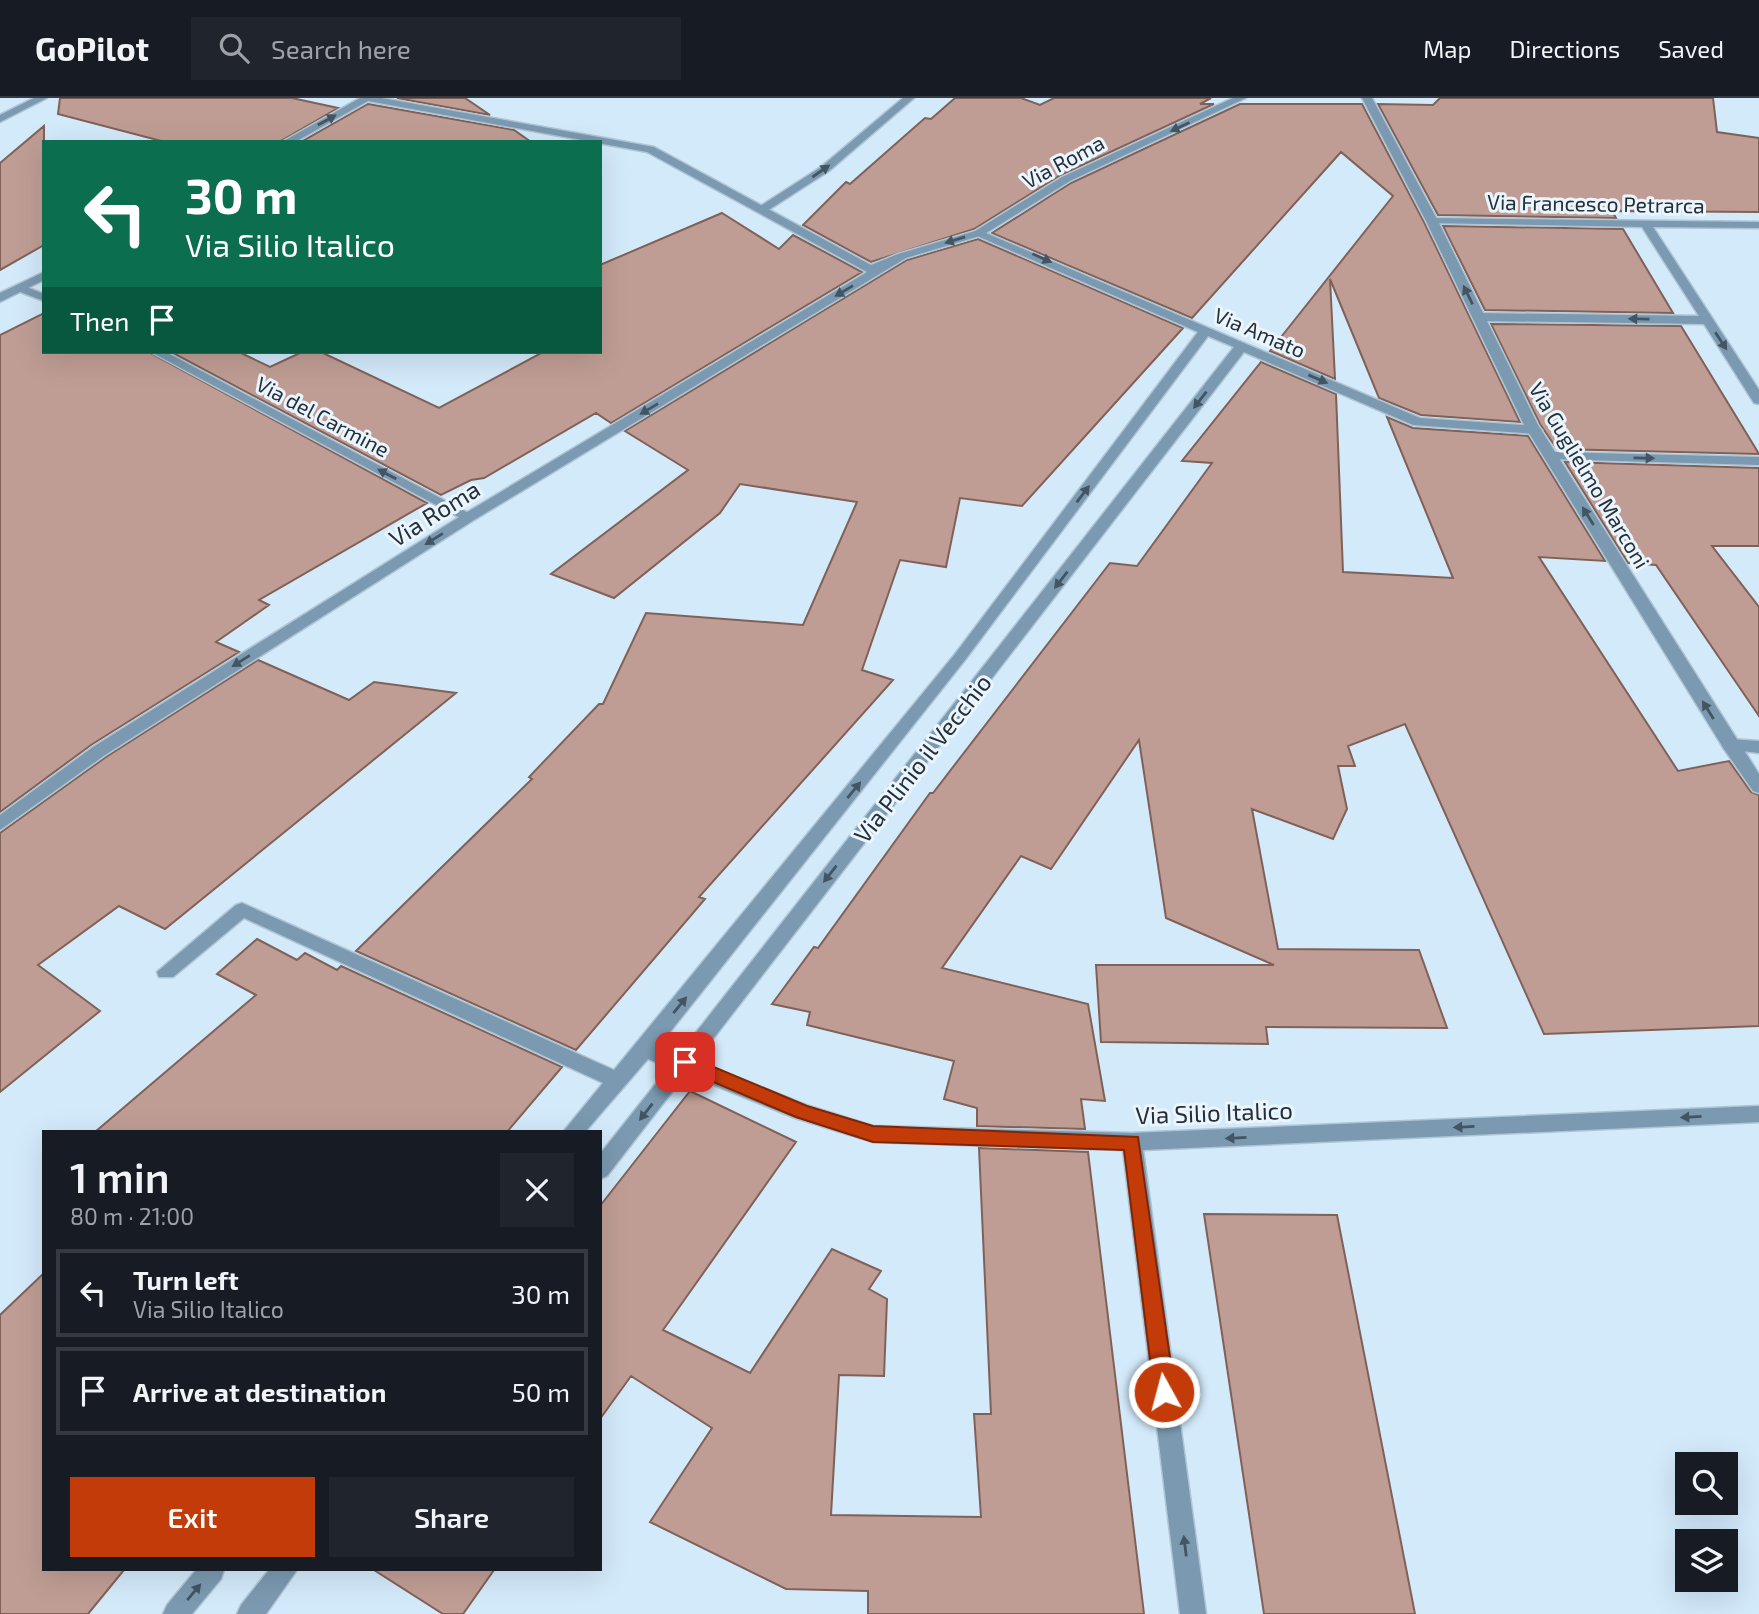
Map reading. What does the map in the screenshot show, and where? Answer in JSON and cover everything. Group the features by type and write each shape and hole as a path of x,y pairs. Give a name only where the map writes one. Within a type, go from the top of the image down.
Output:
{"street":[{"path":"0,120 42,98"},
{"path":"291,140 367,98 600,140"},
{"path":"602,140 650,149 763,209 825,169 909,98"},
{"name":"Via Roma","path":"763,209 871,270 902,256 979,233 1066,179 1241,98"},
{"name":"Via Guglielmo Marconi","path":"1367,98 1432,221 1535,430 1730,746 1759,787"},
{"name":"Via Francesco Petrarca","path":"1432,221 1759,225"},
{"path":"1644,222 1759,400"},
{"name":"Via Amato","path":"979,233 1418,422 1535,430"},
{"name":"Via Roma","path":"0,824 99,751 469,517 902,256"},
{"path":"0,298 42,276"},
{"path":"0,282 42,297"},
{"path":"1479,317 1708,320"},
{"path":"575,1130 645,1049 960,657 1206,330"},
{"name":"Via Plinio il Vecchio","path":"602,1167 1242,346"},
{"name":"Via del Carmine","path":"161,354 469,517"},
{"path":"1552,456 1759,461"},
{"path":"1730,746 1759,747"},
{"path":"166,972 242,910 616,1080"},
{"name":"Via Silio Italico","path":"645,1049 685,1062 803,1112 873,1134 1132,1142 1759,1114"},
{"path":"1132,1142 1193,1614"},
{"path":"176,1614 211,1571"},
{"path":"250,1614 284,1571"}],"building":[{"path":"60,98 292,98 338,108 282,140 157,140 58,114"},
{"path":"397,98 465,98 490,115"},
{"path":"955,98 1021,98 1040,105 1054,98 1211,98 1200,104 1214,104 1061,175 974,229 871,262 803,225 846,182 850,184 925,118 931,119"},
{"path":"1440,98 1713,98 1717,132 1759,138 1759,212 1612,211 1616,218 1438,215 1378,104 1433,105"},
{"path":"368,104 514,130 528,140 305,140"},
{"path":"1240,104 1362,104 1424,222 1520,422 1421,415 1379,398 1330,279 1335,379 1270,351 1393,196 1341,152 1192,318 992,233 1071,183"},
{"path":"44,126 42,246 0,270 0,163"},
{"path":"722,213 779,249 793,235 862,272 611,423 596,413 484,478 471,480 441,495 175,354 243,354 270,367 298,354 325,354 439,408 539,354 602,354 602,264"},
{"path":"1443,226 1623,229 1673,313 1485,310"},
{"path":"978,239 1183,328 1022,506 960,498 946,567 900,560 862,670 893,680 699,897 705,899 576,1050 356,951 532,779 529,777 599,704 603,704 646,613 803,625 857,502 740,484 720,513 614,598 551,574 688,470 625,431 907,260"},
{"path":"42,314 42,354 153,354 427,503 259,600 269,605 216,642 239,652 91,745 0,812 0,335"},
{"path":"1491,324 1681,326 1759,454 1557,449 1540,424"},
{"path":"1261,362 1336,394 1343,572 1453,578 1387,417 1413,428 1528,436 1605,561 1539,557 1678,771 1729,761 1751,792 1759,795 1759,1026 1544,1034 1405,724 1348,746 1355,766 1338,766 1347,809 1333,839 1252,809 1278,949 1419,950 1447,1028 1266,1027 1268,1044 1101,1042 1096,965 1274,965 1166,918 1139,740 1051,869 1021,856 942,968 1088,1004 1105,1101 1081,1099 1085,1129 977,1126 977,1108 944,1099 954,1061 807,1025 810,1012 772,1004 814,947 818,948 930,793 933,793 1110,563 1137,566 1212,463 1182,461"},
{"path":"1565,462 1759,468 1759,546 1712,546 1759,607 1759,716 1656,565 1628,563"},
{"path":"258,660 349,700 374,682 456,693 165,929 119,906 38,965 100,1011 0,1092 0,833 106,757"},
{"path":"257,939 297,960 305,953 337,970 341,966 562,1067 509,1130 97,1130 256,995 217,974"},
{"path":"690,1091 796,1142 663,1330 750,1373 832,1249 881,1271 869,1289 887,1299 884,1376 839,1375 831,1515 981,1517 974,1414 991,1414 979,1148 1088,1152 1144,1614 868,1614 868,1591 786,1589 650,1522 712,1428 631,1376 602,1416 602,1203"},
{"path":"1204,1214 1337,1215 1415,1614 1264,1614"},
{"path":"42,1275 42,1571 123,1571 88,1614 0,1614 0,1315"},
{"path":"376,1571 493,1571 463,1614 443,1614"}],"route":[{"path":"685,1062 803,1112 873,1134 1132,1142 1164,1392"}]}
